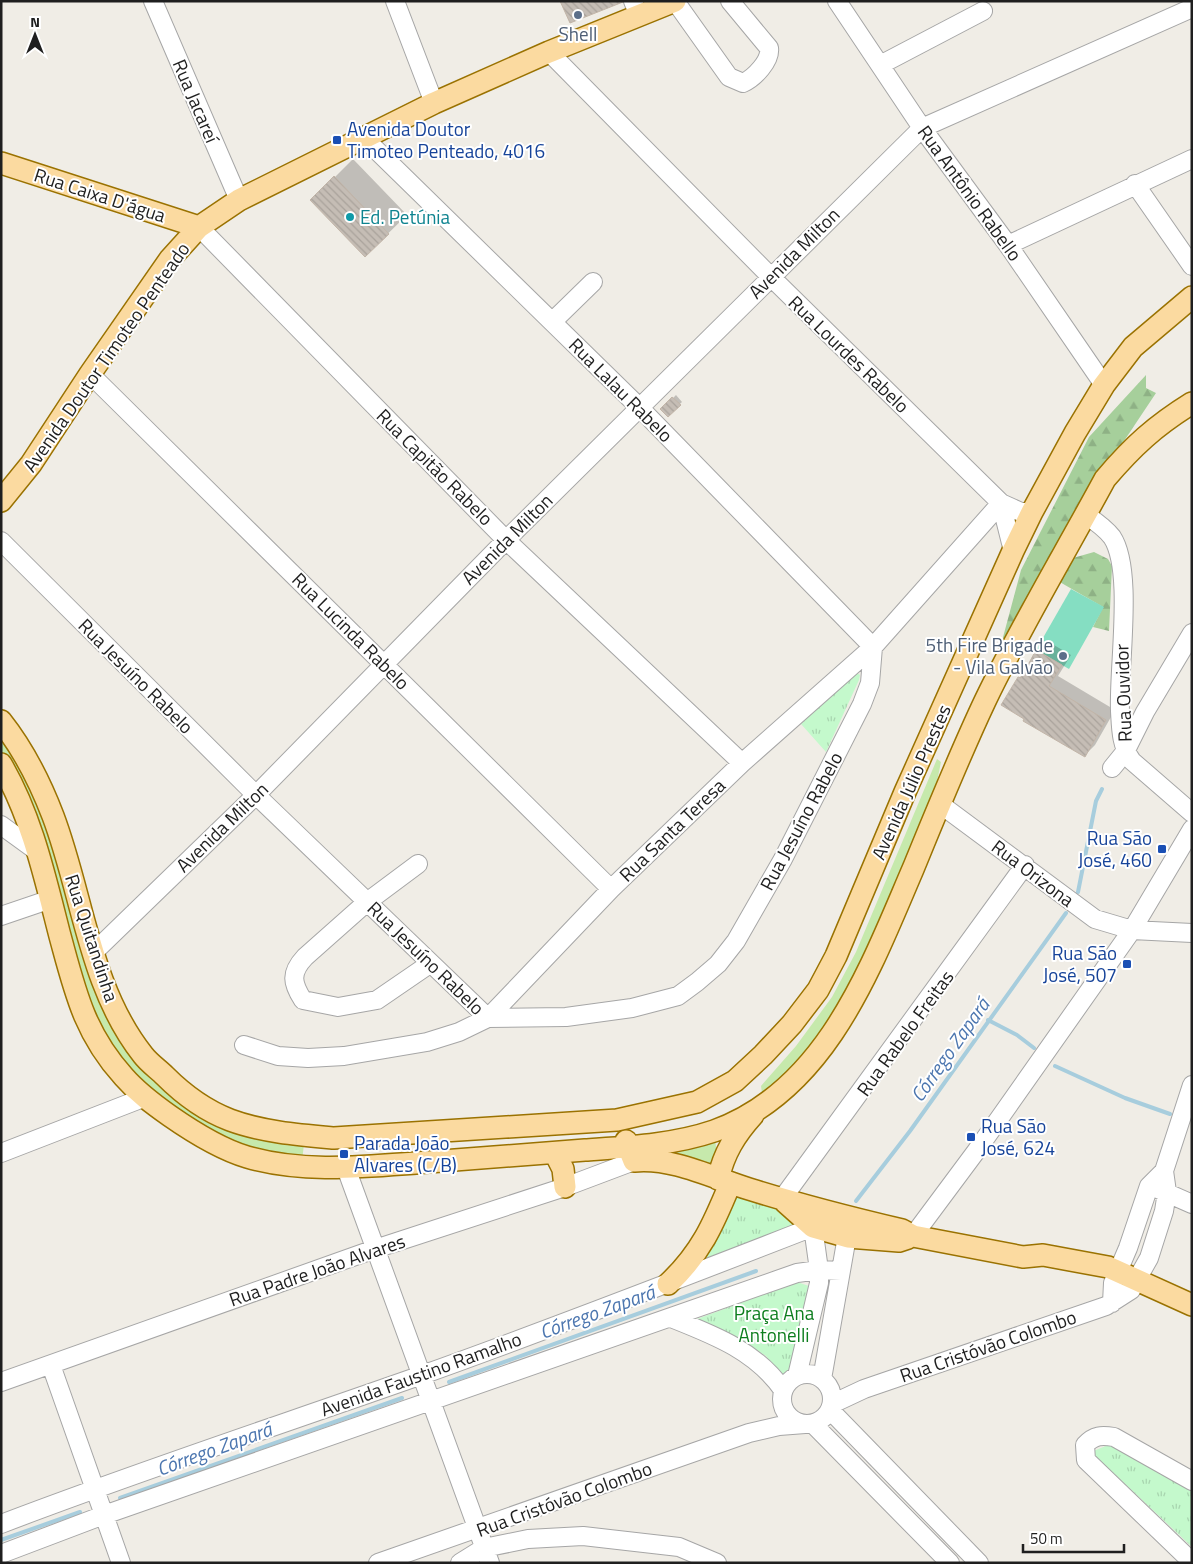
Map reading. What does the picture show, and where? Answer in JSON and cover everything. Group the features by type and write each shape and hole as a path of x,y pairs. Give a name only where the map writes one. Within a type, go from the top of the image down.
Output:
{"main road":[{"name":"Avenida Doutor Timoteo Penteado","path":"1,501 31,464 90,374 170,259 199,227 239,200 434,103 549,52 636,9 675,1"},
{"name":"Rua Caixa D'água","path":"1,163 199,227"},
{"name":"Avenida Júlio Prestes","path":"617,1120 697,1102 735,1080 792,1024 818,990 836,956 906,792 1032,512 1104,385 1133,347 1192,297"},
{"path":"1081,522 1105,479 1130,448 1163,421 1192,403"},
{"name":"Avenida Júlio Prestes","path":"632,1154 714,1131 759,1108 773,1099 817,1056 850,1006 879,949 986,700 1081,522"},
{"name":"Rua Quitandinha","path":"1,721 19,743 39,781 50,809 104,987 119,1017 143,1055 199,1105 231,1120 290,1133 334,1138 617,1120"},
{"path":"1,764 17,792 38,852 78,1003 98,1043 121,1074 143,1098 187,1128 247,1157 292,1164 346,1168 555,1153 632,1154 645,1160 669,1164 782,1199 843,1222 902,1230 912,1236 1023,1257 1031,1266 1122,1285 1192,1305"},
{"path":"668,1284 684,1269 703,1244 724,1182 725,1152 740,1130 759,1108"},
{"path":"617,1120 632,1154"},
{"path":"555,1153 562,1169 565,1187"},
{"path":"782,1199 813,1227 843,1222"},
{"path":"1122,1285 1192,1320"}],"street":[{"name":"Rua Jacareí","path":"152,1 239,200"},
{"path":"395,1 434,103"},
{"path":"675,1 728,77 743,83 748,81 767,60 769,48 730,1"},
{"name":"Rua Antônio Rabello","path":"837,1 922,128 1008,245 1104,385"},
{"path":"922,128 1187,6"},
{"path":"880,65 983,11"},
{"name":"Rua Lourdes Rabelo","path":"549,52 770,276 1001,502 1021,512 1032,512"},
{"name":"Avenida Milton","path":"94,952 256,796 506,540 770,276 922,128"},
{"name":"Rua Lalau Rabelo","path":"364,138 639,407 873,647"},
{"path":"1008,245 1192,159"},
{"path":"1135,184 1192,266"},
{"name":"Rua Capitão Rabelo","path":"199,227 506,540 742,763"},
{"path":"552,322 593,282"},
{"name":"Rua Lucinda Rabelo","path":"90,374 611,889"},
{"path":"1001,502 1013,551"},
{"name":"Rua Santa Teresa","path":"244,1045 278,1056 308,1058 344,1056 427,1042 459,1032 488,1018 611,889 742,763 873,647 1001,502"},
{"name":"Rua Ouvidor","path":"1081,522 1097,536 1115,545 1124,580 1119,688 1122,742 1132,761 1192,813"},
{"name":"Rua Jesuíno Rabelo","path":"1,541 256,796 488,1018 566,1017 632,1008 678,996 718,964 736,941 783,859 862,704 870,683 873,647"},
{"path":"1112,768 1126,752 1145,712 1192,633"},
{"name":"Rua Orizona","path":"940,804 1025,865 1095,919 1132,930 1192,933"},
{"path":"1,825 38,852"},
{"path":"912,1236 977,1150 1132,930 1192,828"},
{"path":"418,864 366,902 296,967 294,986 303,1000 338,1007 378,1000 431,963"},
{"name":"Rua Rabelo Freitas","path":"782,1199 855,1103 1025,865"},
{"path":"1,916 51,898"},
{"path":"1122,1285 1149,1258 1164,1211 1167,1192 1164,1171 1192,1085"},
{"path":"1,1152 143,1098"},
{"name":"Rua Padre João Alvares","path":"1,1382 375,1249 565,1187 632,1154"},
{"path":"346,1168 487,1556"},
{"path":"1122,1285 1149,1186 1164,1171"},
{"path":"1149,1186 1192,1204"},
{"path":"671,1318 723,1339 757,1361 782,1394 783,1408 788,1416 796,1422 809,1424 823,1419 828,1395 841,1272 843,1222"},
{"path":"797,1376 812,1318 819,1270 813,1227"},
{"name":"Avenida Faustino Ramalho","path":"1,1524 94,1488 420,1375 668,1284 813,1227"},
{"name":"Avenida Faustino Ramalho","path":"1,1554 104,1515 797,1273 819,1270 841,1272"},
{"name":"Rua Cristóvão Colombo","path":"828,1395 864,1389 1122,1285"},
{"path":"51,1365 121,1563"},
{"path":"782,1394 789,1382 797,1376 806,1374 828,1395 979,1563"},
{"name":"Rua Cristóvão Colombo","path":"749,1433 773,1414 782,1394"},
{"path":"809,1424 950,1563"},
{"name":"Rua Cristóvão Colombo","path":"378,1563 749,1433 779,1426 809,1424"},
{"path":"1192,1482 1114,1437 1105,1435 1094,1437 1085,1445 1086,1460 1192,1562"},
{"path":"460,1563 487,1556 528,1539 583,1536 679,1547 717,1563"}],"green space":[{"path":"1146,375 1146,388 1156,393 1098,480 1043,579 1002,641 1021,570 1089,437"},
{"path":"1094,552 1108,559 1112,566 1109,631 1093,627 1103,607 1058,581 1073,558"},
{"path":"1071,589 1104,607 1069,669 1036,650"},
{"path":"856,672 860,675 859,680 826,752 801,724"},
{"path":"1,732 29,777 53,838 99,997 163,1086 212,1124 304,1144 302,1161 252,1152 155,1100 111,1054 85,1004 1,758"},
{"path":"937,759 941,762 934,796 892,902 816,1051 762,1093 761,1086 796,1046 832,997 856,952"},
{"path":"715,1135 718,1172 669,1154 673,1144"},
{"name":"Praça Ana Antonelli","path":"734,1190 784,1202 804,1230 698,1268"},
{"name":"Praça Ana Antonelli","path":"797,1282 809,1286 813,1295 793,1370 782,1378 766,1356 733,1336 697,1319"},
{"path":"1113,1443 1192,1489 1192,1547 1091,1452"}],"building":[{"name":"Shell","path":"560,1 623,1 623,2 570,23"},
{"name":"Ed. Petúnia","path":"334,176 389,234 365,257 310,200"},
{"path":"672,397 681,405 668,417 660,409"},
{"path":"1036,650 1062,665 1049,686 1106,720 1085,757 1023,721 1024,719 1001,705 1018,677 1021,678"}],"waterway":[{"name":"Córrego Zapará","path":"1078,892 1096,801 1102,789"},
{"name":"Córrego Zapará","path":"856,1201 910,1131 1066,913"},
{"path":"988,1020 1017,1035 1034,1048"},
{"path":"1055,1066 1125,1098 1170,1114"},
{"name":"Córrego Zapará","path":"449,1382 756,1271"},
{"name":"Córrego Zapará","path":"120,1498 402,1398"},
{"name":"Córrego Zapará","path":"1,1540 80,1512"}],"place":[{"name":"Shell","path":"578,15"},
{"name":"Avenida Doutor Timoteo Penteado, 4016","path":"337,140"},
{"name":"Ed. Petúnia","path":"350,217"},
{"name":"5th Fire Brigade - Vila Galvão","path":"1063,656"},
{"name":"Rua São José, 460","path":"1162,849"},
{"name":"Rua São José, 507","path":"1127,964"},
{"name":"Rua São José, 624","path":"971,1137"},
{"name":"Parada João Alvares (C/B)","path":"344,1154"}]}
